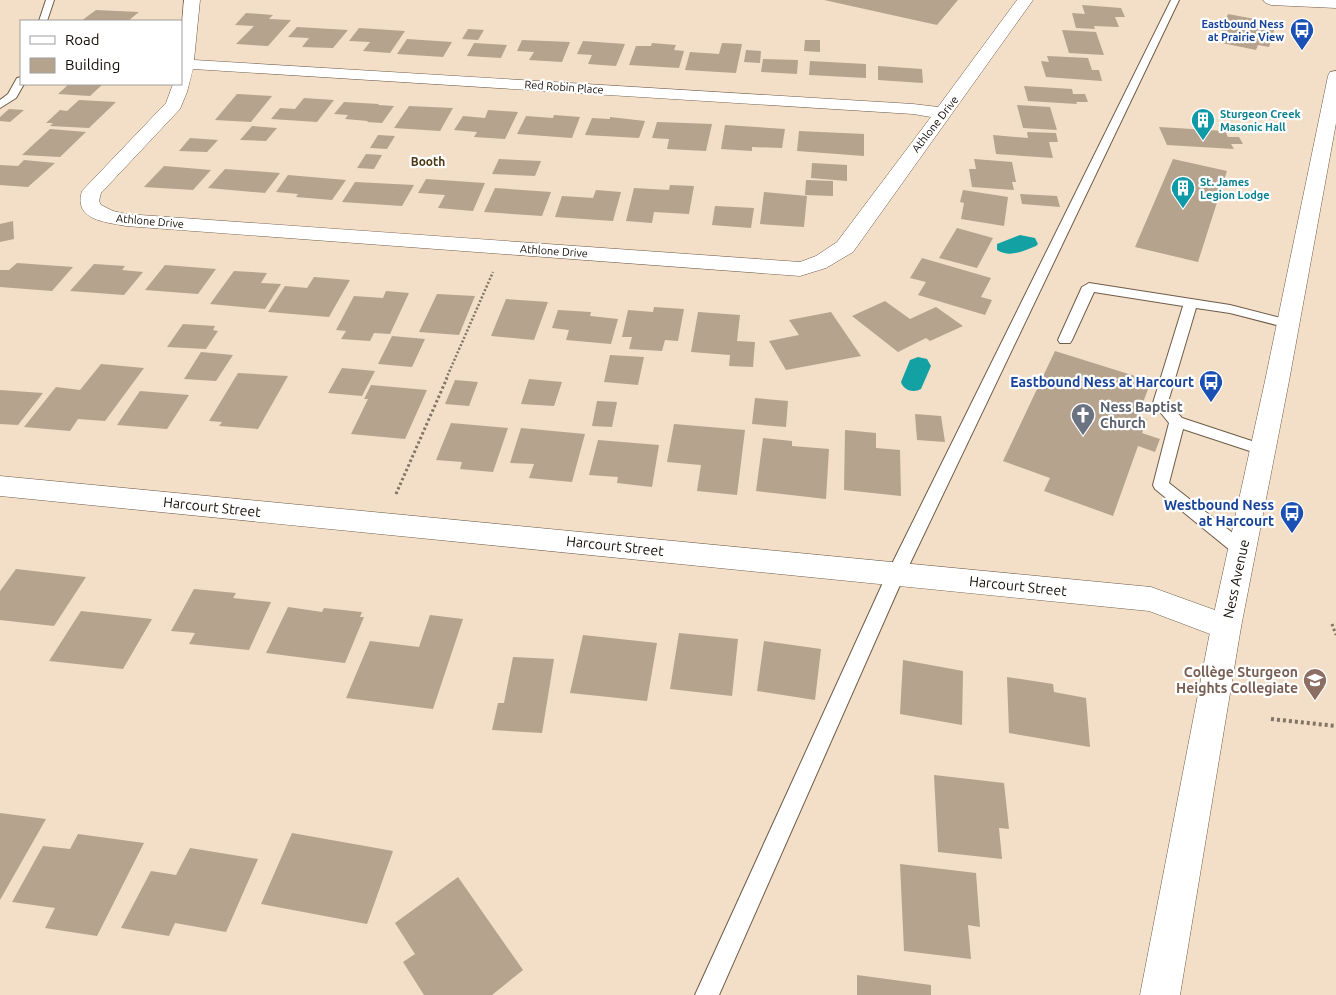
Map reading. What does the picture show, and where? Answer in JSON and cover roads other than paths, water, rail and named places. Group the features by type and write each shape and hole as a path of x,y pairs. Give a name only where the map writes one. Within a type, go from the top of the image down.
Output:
{"street":[{"name":"Athlone Drive","path":"182,85 186,64 192,0"},
{"name":"Athlone Drive","path":"262,68 233,72 202,85 174,105 92,191 89,200 92,209 107,216 126,220 800,269 814,267 845,247 1025,0"},
{"path":"1271,0 1336,3"},
{"name":"Red Robin Place","path":"186,64 914,109 942,113"},
{"name":"Ness Avenue","path":"1160,995 1226,627 1336,76"},
{"name":"Athlone Drive","path":"174,105 182,85"},
{"name":"Harcourt Street","path":"0,486 1151,599 1226,627"}],"lane":[{"path":"43,20 50,0"},
{"path":"707,995 896,574 1175,0"},
{"path":"0,105 12,96 20,82"},
{"path":"1065,340 1089,286 1230,309 1288,324"},
{"path":"1191,302 1160,403 1177,422 1262,450"},
{"path":"1177,422 1161,485 1242,550"}],"water":[{"path":"1020,235 1035,238 1038,244 1012,254 997,250 997,244"},
{"path":"918,357 927,359 931,366 921,389 915,391 904,387 901,382 910,360"}],"place":[{"name":"Eastbound Ness at Prairie View","path":"1302,51"},
{"name":"Sturgeon Creek Masonic Hall","path":"1203,141"},
{"name":"St. James Legion Lodge","path":"1183,209"},
{"name":"Eastbound Ness at Harcourt","path":"1211,403"},
{"name":"Ness Baptist Church","path":"1083,436"},
{"name":"Westbound Ness at Harcourt","path":"1292,534"},
{"name":"Collège Sturgeon Heights Collegiate","path":"1315,701"}],"district":[{"name":"Booth","path":"428,162"}]}
